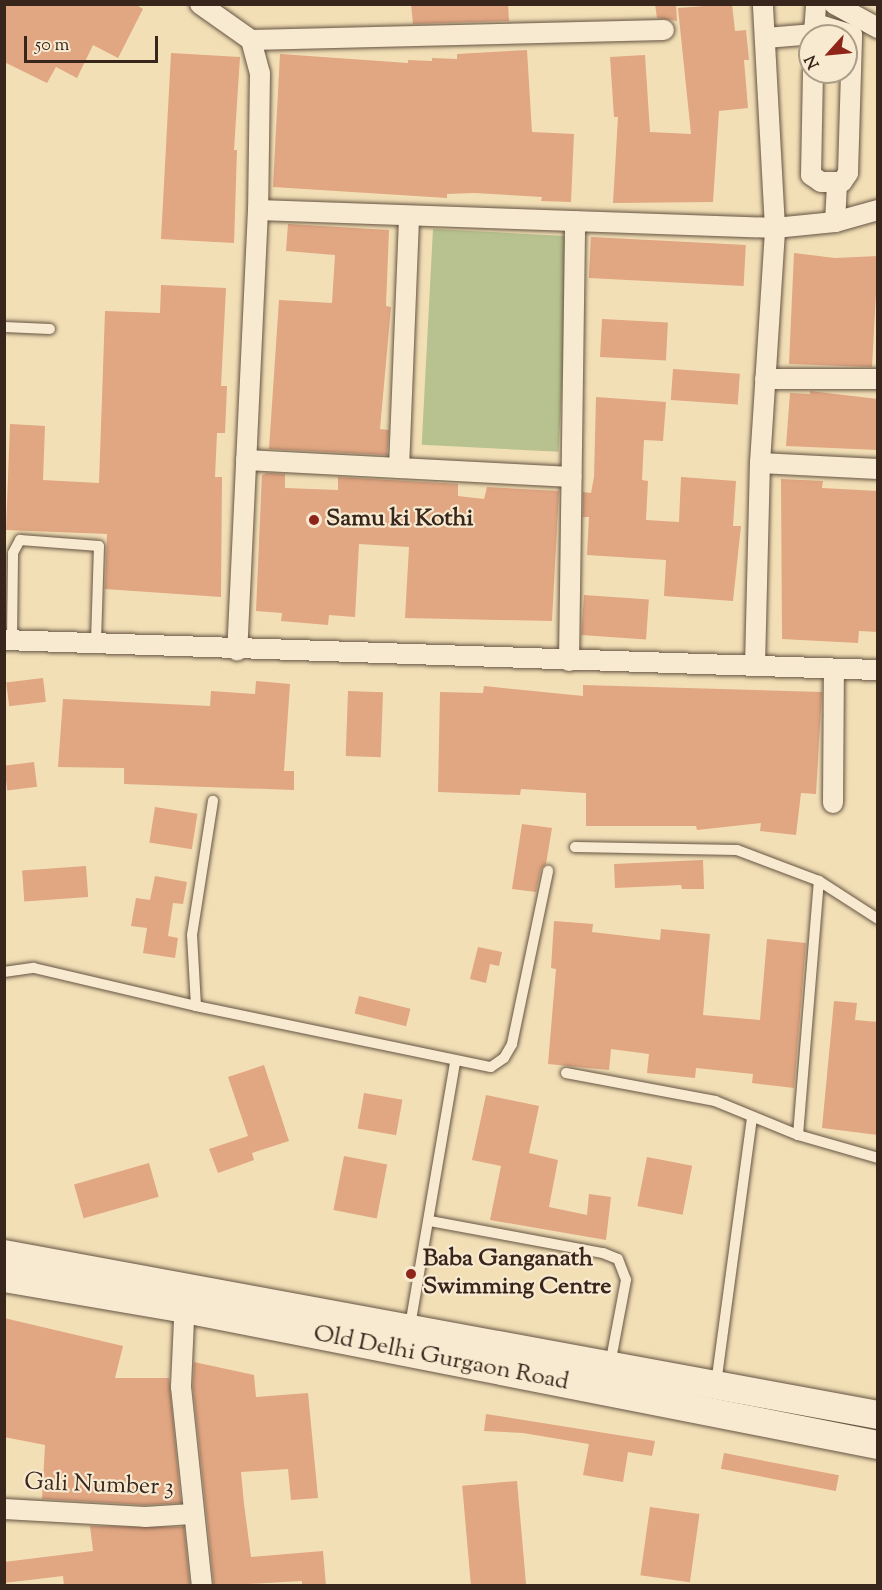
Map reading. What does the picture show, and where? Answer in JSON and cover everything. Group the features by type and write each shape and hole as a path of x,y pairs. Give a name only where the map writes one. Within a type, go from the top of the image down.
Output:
{"main road":[{"name":"Old Delhi Gurgaon Road","path":"4,1254 185,1298 607,1378 716,1384 878,1415"},
{"name":"Old Delhi Gurgaon Road","path":"4,1278 410,1326 607,1378 878,1445"}],"street":[{"path":"200,4 251,40 664,30"},
{"path":"755,666 760,463 775,228 763,4"},
{"path":"834,4 878,28"},
{"path":"766,38 798,30"},
{"path":"237,650 258,210 260,73 251,40"},
{"path":"813,84 811,175 821,182 837,183"},
{"path":"835,222 837,183 848,173 851,84"},
{"path":"258,210 775,228 835,222 878,210"},
{"path":"399,468 409,216"},
{"path":"569,661 575,221"},
{"path":"765,379 878,379"},
{"path":"246,460 572,477"},
{"path":"760,463 878,470"},
{"path":"8,640 96,642 237,650 878,670"},
{"path":"833,803 834,669"},
{"path":"185,1298 181,1387 201,1586"},
{"name":"Gali Number 3","path":"4,1509 145,1517 192,1514"}],"lane":[{"path":"4,327 50,329"},
{"path":"4,540 16,544"},
{"path":"8,640 16,544 20,540 99,546 96,642"},
{"path":"196,1006 192,935 213,801"},
{"path":"575,847 737,849 819,881 878,919"},
{"path":"4,972 34,968 454,1062 491,1067 504,1058 512,1044 548,871"},
{"path":"798,1135 819,881"},
{"path":"410,1326 430,1221 454,1062"},
{"path":"566,1073 715,1101 752,1119 878,1158"},
{"path":"716,1384 752,1119"},
{"path":"430,1221 603,1253 618,1259 626,1280 607,1378"}],"green space":[{"path":"433,229 570,236 559,452 422,445"}],"building":[{"path":"4,4 135,4 143,9 118,58 93,45 77,78 56,67 47,83 4,62"},
{"path":"411,4 508,4 509,21 413,24"},
{"path":"655,4 676,4 677,21 657,18"},
{"path":"732,4 735,31 746,30 749,60 744,60 748,108 719,111 713,202 613,203 618,117 614,117 610,57 645,55 650,132 691,134 678,8"},
{"path":"527,50 532,132 574,134 571,202 541,201 542,197 474,193 447,194 447,198 273,187 280,54 408,63 408,60 432,61 432,58 457,59 457,54"},
{"path":"171,53 240,57 234,150 237,150 234,243 161,239"},
{"path":"288,224 389,230 386,306 391,307 380,429 389,430 387,455 269,449 279,300 332,303 335,255 286,251"},
{"path":"591,237 746,245 744,286 589,278"},
{"path":"794,253 835,258 878,256 872,367 789,364"},
{"path":"161,285 226,288 221,386 227,386 225,433 217,433 215,477 222,477 221,597 105,589 107,534 6,530 10,424 45,426 43,480 99,483 105,311 160,313"},
{"path":"602,319 668,322 666,360 600,357"},
{"path":"673,369 740,374 738,405 671,400"},
{"path":"810,391 878,399 878,450 786,446 790,393 810,394"},
{"path":"596,397 666,402 663,441 644,440 642,480 648,481 646,520 679,522 681,477 736,481 733,526 741,526 733,601 664,596 666,560 587,555 589,517 583,517 583,492 591,493 594,477"},
{"path":"285,474 285,488 338,490 338,477 458,484 458,496 484,499 487,487 559,491 552,621 405,618 409,547 359,544 355,617 329,615 328,625 281,621 282,613 256,611 262,475"},
{"path":"781,479 823,481 822,488 878,491 878,632 859,631 858,643 782,639"},
{"path":"584,595 649,600 646,639 581,635"},
{"path":"43,678 46,702 9,706 6,683"},
{"path":"256,681 290,684 284,771 294,771 294,790 124,784 124,768 58,767 63,699 210,706 211,691 255,694"},
{"path":"583,685 822,692 816,794 801,793 796,835 760,831 761,823 697,830 696,826 586,826 586,793 521,789 520,795 438,792 440,692 483,693 484,686 583,696"},
{"path":"348,691 383,692 381,757 346,756"},
{"path":"34,762 37,787 7,790 4,766"},
{"path":"155,807 197,814 192,849 149,843"},
{"path":"522,824 552,828 546,864 541,869 536,892 512,889"},
{"path":"703,860 704,889 682,889 681,885 615,888 614,864"},
{"path":"86,866 88,897 24,901 22,870"},
{"path":"155,876 187,882 183,904 173,903 168,936 178,938 175,958 143,953 147,928 131,926 136,898 150,900"},
{"path":"554,921 593,924 592,932 660,940 661,929 710,934 703,1015 760,1020 767,939 806,943 794,1088 752,1083 753,1074 696,1068 695,1078 647,1073 649,1054 611,1049 609,1070 548,1064 556,969 551,968"},
{"path":"478,947 502,952 499,966 490,964 486,983 470,979"},
{"path":"359,996 410,1009 406,1026 355,1013"},
{"path":"834,1001 857,1003 855,1020 878,1022 878,1135 822,1128"},
{"path":"264,1065 289,1141 252,1153 254,1160 218,1173 209,1149 248,1136 228,1077"},
{"path":"364,1093 402,1100 396,1135 358,1128"},
{"path":"486,1095 539,1106 529,1153 558,1160 549,1207 587,1215 589,1194 611,1197 606,1240 490,1220 501,1166 472,1160"},
{"path":"344,1156 387,1164 377,1218 334,1210"},
{"path":"647,1157 692,1166 683,1215 637,1206"},
{"path":"149,1163 159,1197 84,1218 74,1184"},
{"path":"4,1318 123,1346 115,1378 169,1378 181,1503 145,1505 42,1499 45,1445 4,1437"},
{"path":"194,1362 254,1375 256,1397 308,1393 318,1498 291,1500 288,1469 241,1472 251,1557 323,1551 326,1586 302,1586 302,1581 214,1586 193,1387"},
{"path":"486,1414 655,1441 652,1456 628,1452 623,1482 583,1475 589,1444 523,1433 484,1431"},
{"path":"724,1453 839,1475 836,1491 721,1469"},
{"path":"517,1481 526,1586 471,1586 462,1486"},
{"path":"650,1507 700,1514 690,1582 640,1575"},
{"path":"90,1526 184,1527 190,1586 64,1586 63,1576 4,1583 4,1562 93,1551"}],"place":[{"name":"Samu ki Kothi","path":"314,520"},
{"name":"Baba Ganganath Swimming Centre","path":"411,1274"}]}
